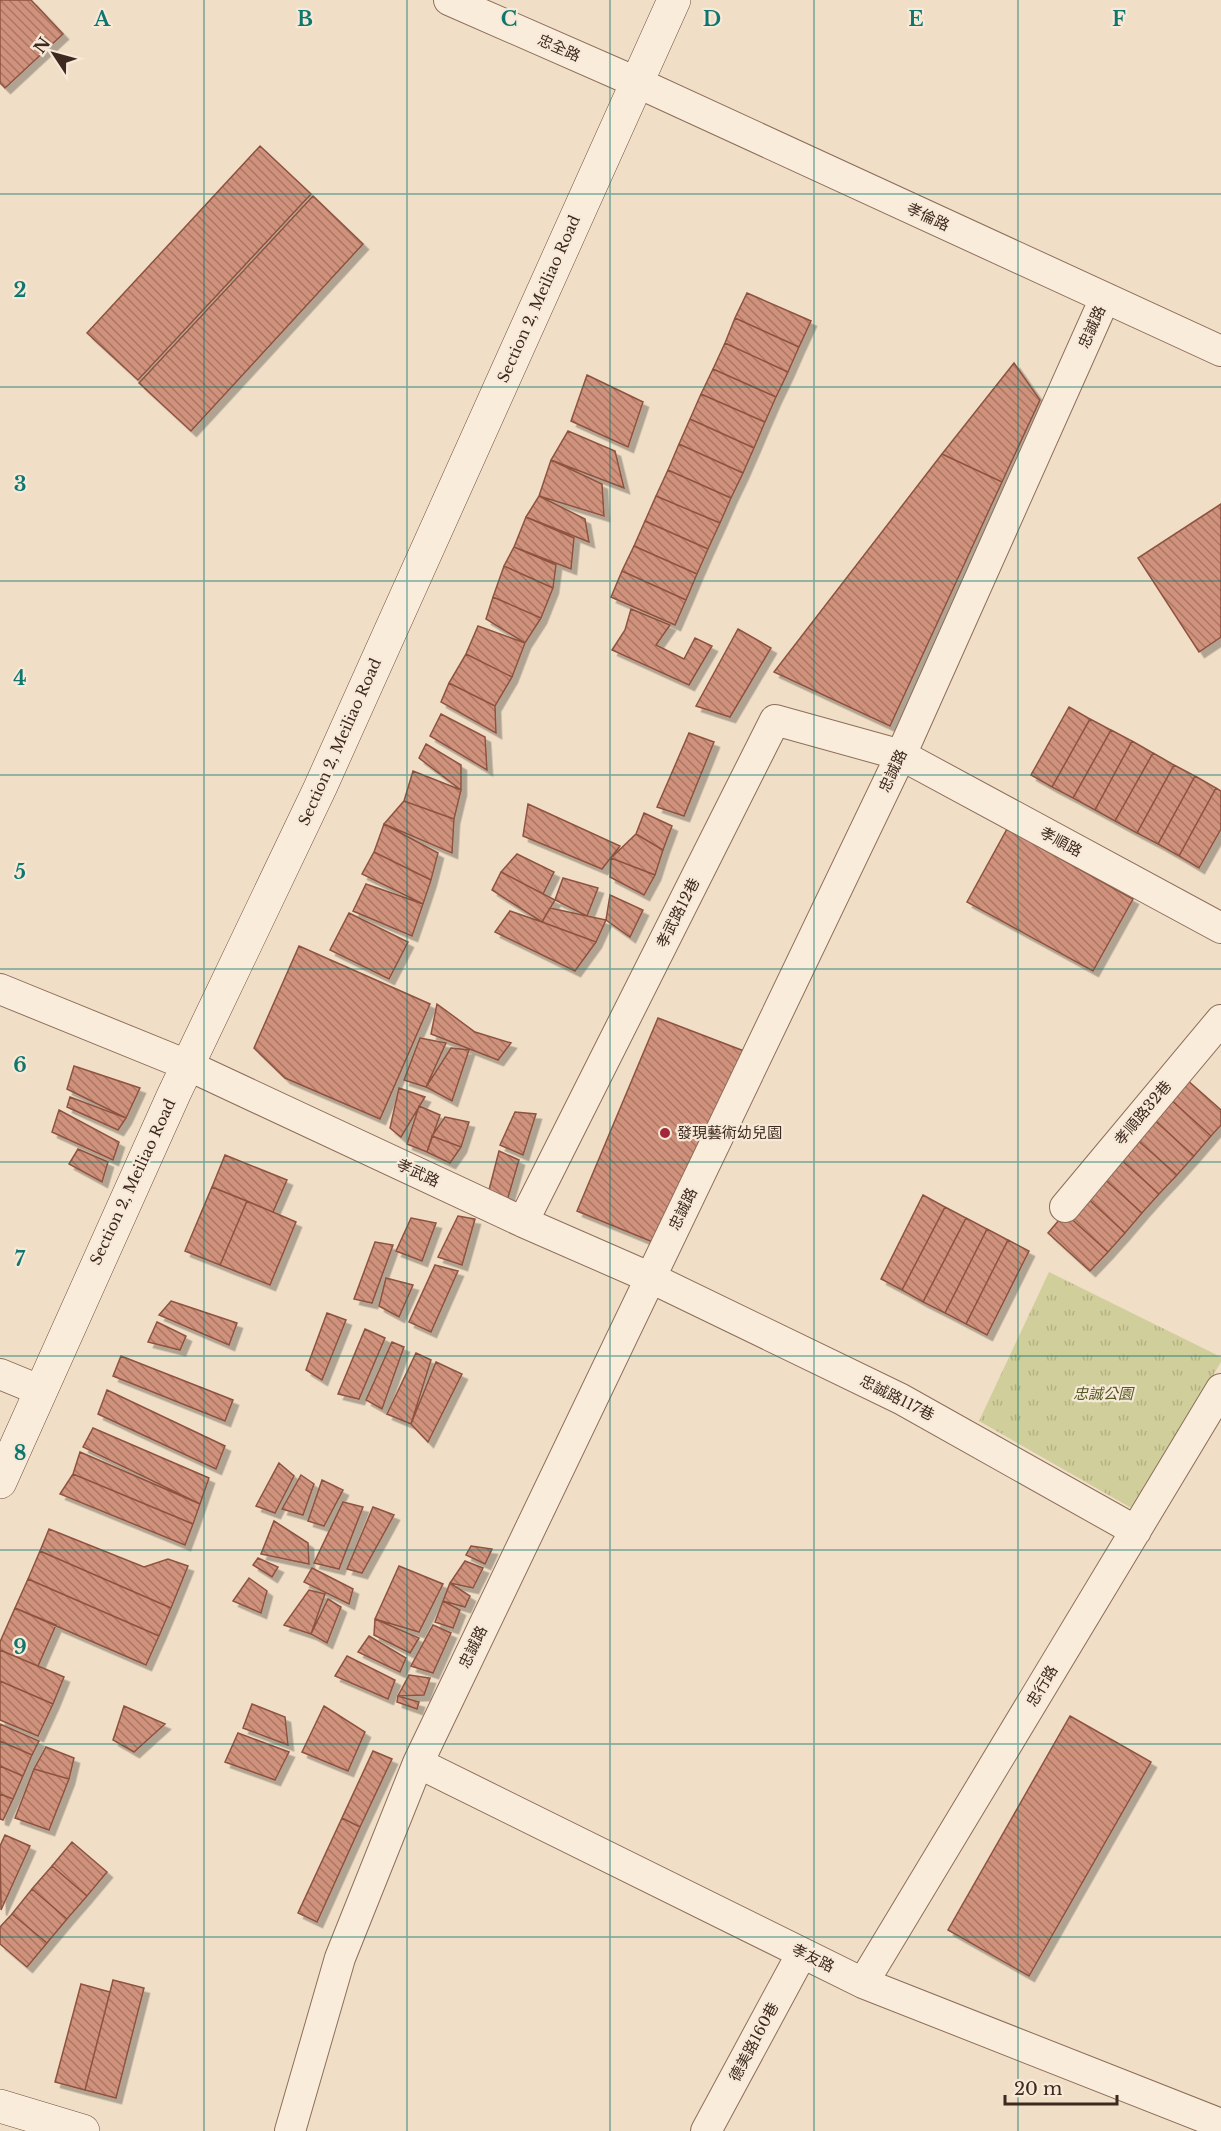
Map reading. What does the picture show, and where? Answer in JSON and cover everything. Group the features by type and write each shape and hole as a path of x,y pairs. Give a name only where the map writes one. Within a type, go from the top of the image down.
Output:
{"street":[{"name":"忠全路","path":"448,0 636,82"},
{"name":"Section 2, Meiliao Road","path":"0,1482 39,1390 187,1065 320,788 674,0"},
{"name":"孝倫路","path":"636,82 1221,351"},
{"name":"忠誠路","path":"290,2131 340,1958 418,1763 901,755 1105,298"},
{"name":"孝武路12巷","path":"523,1222 775,720 901,755"},
{"name":"孝順路","path":"901,755 1221,928"},
{"name":"孝武路","path":"0,989 187,1065 523,1222 651,1278"},
{"name":"孝順路32巷","path":"1065,1207 1221,1020"},
{"name":"忠誠路117巷","path":"651,1278 902,1399 1136,1531"},
{"path":"0,1374 39,1390"},
{"name":"忠行路","path":"863,1983 1221,1389"},
{"name":"孝友路","path":"418,1763 863,1983 1221,2124"},
{"name":"德美路160巷","path":"706,2131 802,1953"},
{"path":"0,2106 83,2131"}],"green space":[{"name":"忠誠公園","path":"1049,1272 1221,1357 1221,1362 1133,1509 979,1421"}],"building":[{"path":"0,0 31,0 63,34 5,88 0,83"},
{"path":"260,146 311,194 138,380 87,333"},
{"path":"313,196 363,244 191,431 139,383"},
{"path":"747,293 811,321 799,347 735,318"},
{"path":"735,318 799,347 788,372 725,343"},
{"path":"725,343 788,372 776,397 713,369"},
{"path":"1014,363 1040,400 1002,482 942,454"},
{"path":"713,369 776,397 765,422 701,394"},
{"path":"587,375 643,402 628,447 571,421"},
{"path":"701,394 765,422 754,448 690,419"},
{"path":"690,419 754,448 743,473 679,444"},
{"path":"568,431 615,451 624,488 551,460"},
{"path":"679,444 743,473 731,498 668,470"},
{"path":"942,454 1002,482 890,726 774,672"},
{"path":"551,460 602,484 604,516 539,496"},
{"path":"668,470 731,498 720,523 656,496"},
{"path":"539,496 585,519 589,542 526,517"},
{"path":"656,496 720,523 708,549 645,521"},
{"path":"1221,504 1221,637 1199,652 1138,558"},
{"path":"526,517 574,538 571,569 514,547"},
{"path":"645,521 708,549 697,574 634,546"},
{"path":"634,546 697,574 686,600 622,571"},
{"path":"514,547 556,565 553,588 504,566"},
{"path":"504,566 553,588 541,618 493,597"},
{"path":"622,571 686,600 675,625 611,597"},
{"path":"493,597 541,618 525,643 486,619"},
{"path":"631,609 670,625 656,645 684,659 695,638 712,646 689,685 612,650 625,630"},
{"path":"478,626 525,643 512,677 466,654"},
{"path":"738,629 771,648 730,717 696,706"},
{"path":"466,654 512,677 495,706 449,683"},
{"path":"449,683 495,706 496,733 441,702"},
{"path":"1069,707 1090,719 1052,787 1031,775"},
{"path":"441,714 485,737 487,770 430,736"},
{"path":"1090,719 1111,730 1073,798 1052,787"},
{"path":"1111,730 1132,741 1095,810 1073,798"},
{"path":"689,733 714,742 684,816 657,807"},
{"path":"1132,741 1153,753 1115,821 1095,810"},
{"path":"426,744 461,765 461,790 419,758"},
{"path":"1153,753 1174,765 1137,833 1115,821"},
{"path":"1174,765 1195,776 1158,844 1137,833"},
{"path":"413,771 461,790 454,819 404,801"},
{"path":"1195,776 1216,788 1179,856 1158,844"},
{"path":"1216,788 1221,791 1221,829 1199,868 1179,856"},
{"path":"404,801 454,819 452,853 384,824"},
{"path":"528,804 620,846 602,869 523,836"},
{"path":"644,813 672,826 663,850 636,834"},
{"path":"384,824 438,853 431,880 374,852"},
{"path":"1007,829 1133,899 1093,971 967,902"},
{"path":"636,834 663,850 655,875 611,858"},
{"path":"374,852 431,880 423,904 362,874"},
{"path":"517,854 554,872 543,894 501,872"},
{"path":"611,858 655,875 644,895 610,877"},
{"path":"501,872 555,900 542,922 492,890"},
{"path":"563,878 598,888 587,916 555,900"},
{"path":"366,884 423,904 412,936 353,911"},
{"path":"610,895 643,910 630,937 606,920"},
{"path":"550,908 606,920 596,942 542,922"},
{"path":"510,911 596,942 575,971 495,932"},
{"path":"349,913 408,942 389,979 330,950"},
{"path":"299,946 430,1004 380,1119 285,1078 254,1048"},
{"path":"437,1004 475,1032 511,1043 498,1060 431,1034"},
{"name":"發現藝術幼兒園","path":"658,1018 757,1056 665,1247 577,1211"},
{"path":"420,1038 446,1043 426,1087 404,1080"},
{"path":"451,1048 469,1050 452,1101 426,1087"},
{"path":"74,1066 140,1088 126,1118 67,1089"},
{"path":"1186,1079 1221,1110 1221,1125 1211,1136 1169,1098"},
{"path":"399,1088 425,1097 401,1137 390,1128"},
{"path":"70,1097 126,1118 118,1130 67,1107"},
{"path":"1169,1098 1211,1136 1194,1156 1151,1117"},
{"path":"419,1106 440,1115 427,1152 407,1144"},
{"path":"59,1110 119,1142 113,1160 52,1132"},
{"path":"515,1112 536,1114 523,1155 500,1145"},
{"path":"445,1117 469,1122 461,1147 432,1136"},
{"path":"1151,1117 1194,1156 1177,1175 1134,1137"},
{"path":"432,1136 461,1147 450,1163 427,1152"},
{"path":"1134,1137 1177,1175 1159,1194 1117,1156"},
{"path":"78,1149 108,1162 102,1182 69,1164"},
{"path":"499,1151 519,1160 507,1201 489,1190"},
{"path":"225,1155 287,1180 273,1212 212,1187"},
{"path":"1117,1156 1159,1194 1142,1213 1100,1175"},
{"path":"1100,1175 1142,1213 1125,1233 1083,1194"},
{"path":"212,1187 247,1201 220,1265 185,1251"},
{"path":"1083,1194 1125,1233 1108,1252 1065,1213"},
{"path":"923,1195 945,1207 902,1290 881,1279"},
{"path":"247,1201 296,1222 270,1285 220,1265"},
{"path":"945,1207 966,1218 923,1302 902,1290"},
{"path":"1065,1213 1108,1252 1090,1271 1048,1233"},
{"path":"458,1216 475,1219 462,1265 438,1257"},
{"path":"411,1218 436,1223 422,1261 396,1251"},
{"path":"966,1218 987,1229 945,1313 923,1302"},
{"path":"987,1229 1008,1240 966,1324 945,1313"},
{"path":"1008,1240 1029,1251 987,1335 966,1324"},
{"path":"375,1242 393,1245 372,1303 354,1299"},
{"path":"435,1265 458,1271 431,1332 409,1322"},
{"path":"386,1278 413,1285 399,1317 379,1306"},
{"path":"171,1301 237,1323 229,1345 159,1315"},
{"path":"327,1313 346,1320 322,1380 306,1370"},
{"path":"157,1322 186,1336 180,1350 148,1342"},
{"path":"365,1329 385,1338 359,1399 338,1394"},
{"path":"392,1342 404,1347 382,1409 366,1400"},
{"path":"416,1353 431,1360 411,1424 387,1414"},
{"path":"121,1356 233,1400 225,1421 113,1376"},
{"path":"436,1362 462,1374 428,1442 411,1424"},
{"path":"107,1390 225,1446 216,1469 98,1414"},
{"path":"93,1428 209,1478 200,1504 83,1447"},
{"path":"80,1452 200,1504 193,1524 73,1474"},
{"path":"279,1463 294,1476 275,1513 256,1506"},
{"path":"73,1474 193,1524 185,1545 60,1494"},
{"path":"301,1475 314,1484 303,1515 282,1509"},
{"path":"322,1480 343,1490 324,1526 308,1521"},
{"path":"343,1502 363,1507 339,1569 314,1563"},
{"path":"373,1507 394,1515 362,1573 347,1569"},
{"path":"274,1521 308,1543 309,1564 261,1554"},
{"path":"49,1529 144,1567 168,1559 188,1566 171,1608 40,1551"},
{"path":"471,1546 492,1549 485,1564 466,1555"},
{"path":"40,1551 171,1608 159,1636 28,1579"},
{"path":"258,1558 278,1567 272,1577 253,1565"},
{"path":"465,1561 483,1568 473,1588 450,1583"},
{"path":"399,1566 443,1584 419,1632 375,1619"},
{"path":"312,1568 353,1589 349,1604 304,1582"},
{"path":"249,1578 267,1591 261,1613 233,1601"},
{"path":"28,1579 159,1636 146,1665 15,1608"},
{"path":"450,1583 470,1596 465,1607 443,1601"},
{"path":"309,1590 325,1594 311,1634 284,1625"},
{"path":"328,1599 341,1607 327,1643 311,1634"},
{"path":"443,1601 460,1610 453,1628 435,1622"},
{"path":"15,1608 56,1625 38,1666 0,1650 0,1642"},
{"path":"375,1619 419,1638 410,1653 374,1635"},
{"path":"433,1625 451,1633 433,1673 411,1666"},
{"path":"369,1636 406,1658 400,1672 358,1652"},
{"path":"0,1650 64,1677 53,1704 0,1681"},
{"path":"347,1656 395,1680 388,1699 335,1676"},
{"path":"409,1675 430,1678 424,1695 398,1696"},
{"path":"0,1681 53,1704 38,1736 0,1720"},
{"path":"398,1696 419,1702 417,1709 397,1702"},
{"path":"252,1704 285,1717 288,1745 243,1728"},
{"path":"124,1706 165,1724 134,1752 113,1740"},
{"path":"324,1706 365,1732 348,1771 302,1752"},
{"path":"1070,1716 1151,1762 1029,1976 948,1930"},
{"path":"0,1724 39,1741 32,1755 0,1741"},
{"path":"238,1733 289,1752 275,1780 225,1762"},
{"path":"0,1741 32,1755 23,1776 0,1766"},
{"path":"46,1747 74,1758 69,1779 34,1769"},
{"path":"373,1751 392,1759 360,1827 342,1818"},
{"path":"0,1766 23,1776 13,1799 0,1794"},
{"path":"34,1769 69,1779 49,1830 15,1818"},
{"path":"0,1794 13,1799 3,1820 0,1819"},
{"path":"342,1818 360,1827 317,1922 298,1913"},
{"path":"5,1835 30,1846 1,1910 0,1846"},
{"path":"72,1842 107,1872 87,1896 52,1866"},
{"path":"52,1866 87,1896 67,1919 32,1889"},
{"path":"32,1889 67,1919 47,1943 12,1914"},
{"path":"12,1914 47,1943 27,1967 0,1944 0,1927"},
{"path":"113,1980 144,1988 116,2098 85,2090"},
{"path":"81,1984 110,1992 85,2090 55,2082"}],"place":[{"name":"發現藝術幼兒園","path":"665,1133"}]}
